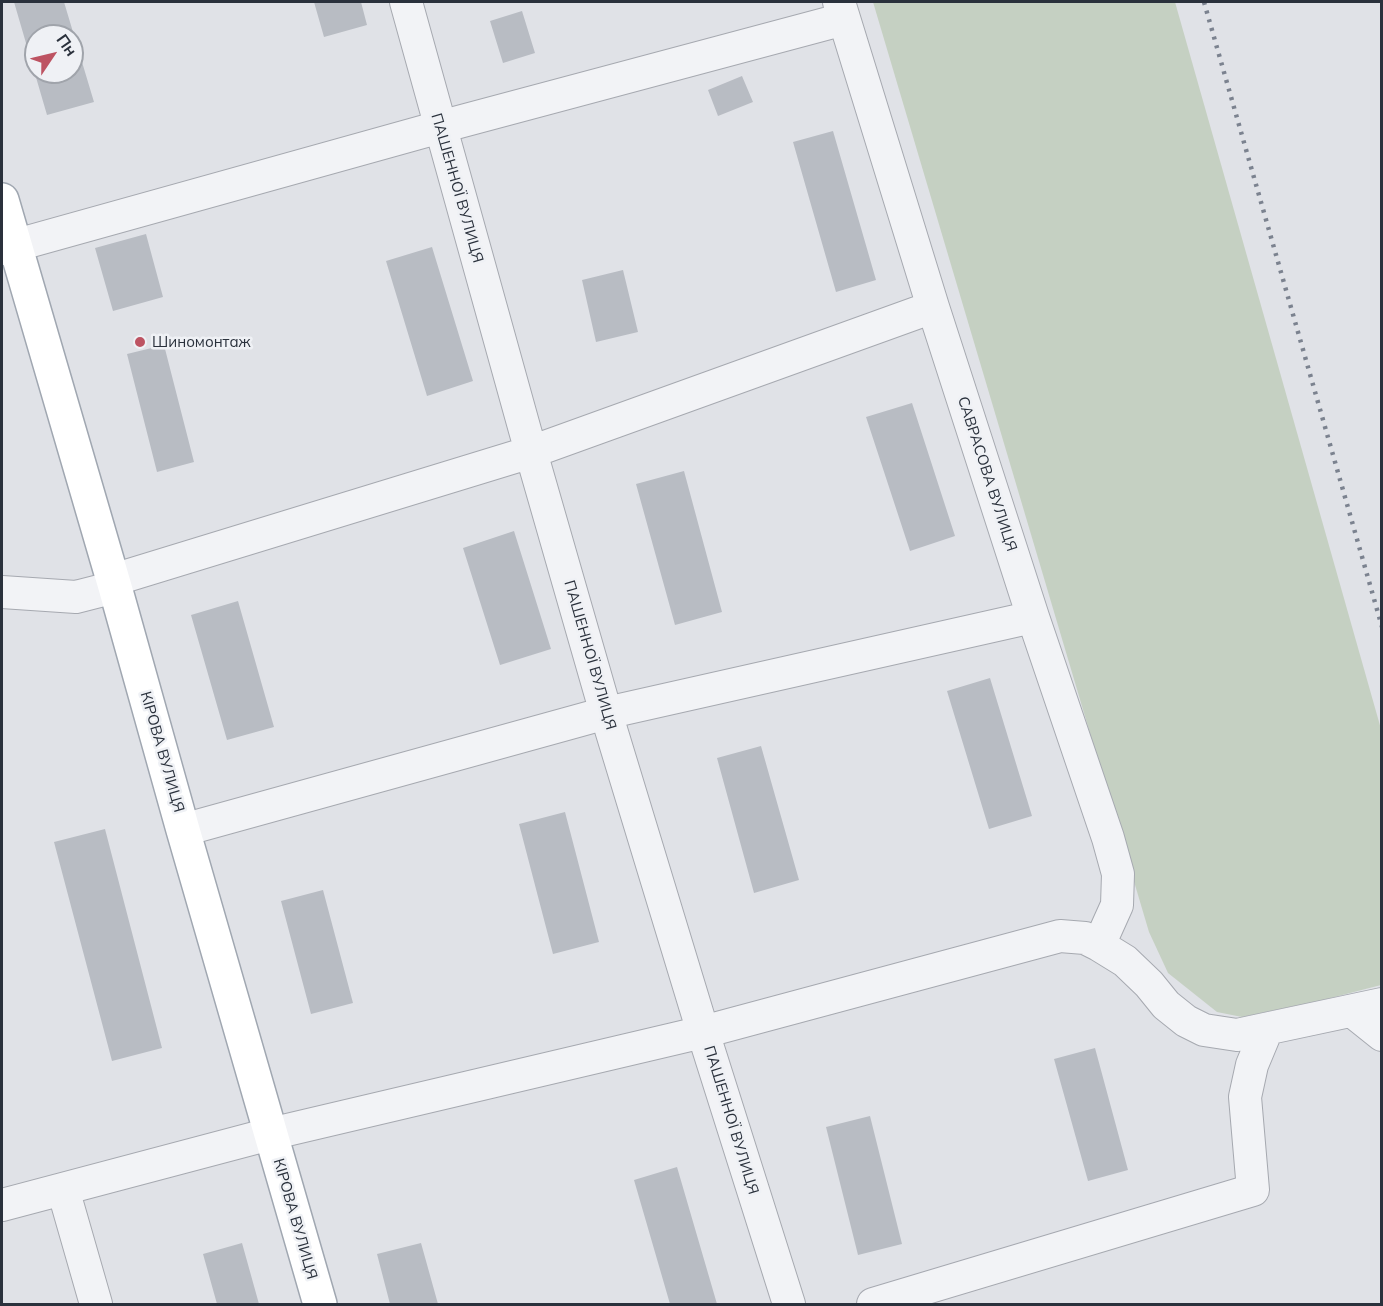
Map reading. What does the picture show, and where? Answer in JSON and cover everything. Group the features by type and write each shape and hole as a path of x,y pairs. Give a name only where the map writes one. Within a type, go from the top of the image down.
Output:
{"main road":[{"name":"КІРОВА ВУЛИЦЯ","path":"2,200 8,248 115,584 183,830 320,1305"}],"street":[{"name":"ПАШЕННОЇ ВУЛИЦЯ","path":"406,2 606,712 789,1305"},
{"path":"8,248 440,127 842,10"},
{"name":"САВРАСОВА ВУЛИЦЯ","path":"842,10 933,307 1118,874 1117,905 1099,945"},
{"path":"2,592 76,597 531,452 933,307"},
{"path":"183,830 606,712 1033,617"},
{"path":"2,1205 270,1134 703,1032 1060,936 1085,938 1125,961 1149,984 1166,1005 1186,1021 1204,1030 1237,1035 1367,1008 1382,1035"},
{"path":"873,1305 1253,1190 1245,1097 1252,1065 1267,1029"},
{"path":"63,1189 96,1305"}],"green space":[{"path":"873,2 1175,2 1381,729 1381,985 1242,1017 1217,1012 1168,973 1149,932"}],"building":[{"path":"14,2 64,2 71,24 24,24 24,36"},
{"path":"314,2 361,2 367,25 324,37"},
{"path":"522,11 535,53 503,63 490,21"},
{"path":"84,69 94,102 47,115 38,84 84,84"},
{"path":"742,76 753,102 718,116 708,90"},
{"path":"833,131 876,280 836,292 793,142"},
{"path":"146,234 163,297 113,311 95,248"},
{"path":"432,247 473,381 427,396 386,261"},
{"path":"623,270 638,332 596,342 582,280"},
{"path":"164,345 194,462 157,472 127,354"},
{"path":"912,403 955,536 910,551 866,417"},
{"path":"684,471 722,612 675,625 636,484"},
{"path":"514,531 551,649 500,665 463,548"},
{"path":"238,601 274,727 227,740 191,615"},
{"path":"990,678 1032,816 989,829 947,691"},
{"path":"761,746 799,880 754,893 717,758"},
{"path":"565,812 599,942 553,954 519,824"},
{"path":"105,829 162,1048 112,1061 54,842"},
{"path":"323,890 353,1003 311,1014 281,901"},
{"path":"1095,1048 1128,1170 1088,1181 1054,1059"},
{"path":"870,1116 902,1244 858,1255 826,1127"},
{"path":"677,1167 717,1304 670,1304 634,1180"},
{"path":"242,1243 259,1304 217,1304 203,1254"},
{"path":"421,1243 438,1304 390,1304 377,1254"}],"railway":[{"path":"1204,2 1382,627"}],"place":[{"name":"Шиномонтаж","path":"140,342"}]}
